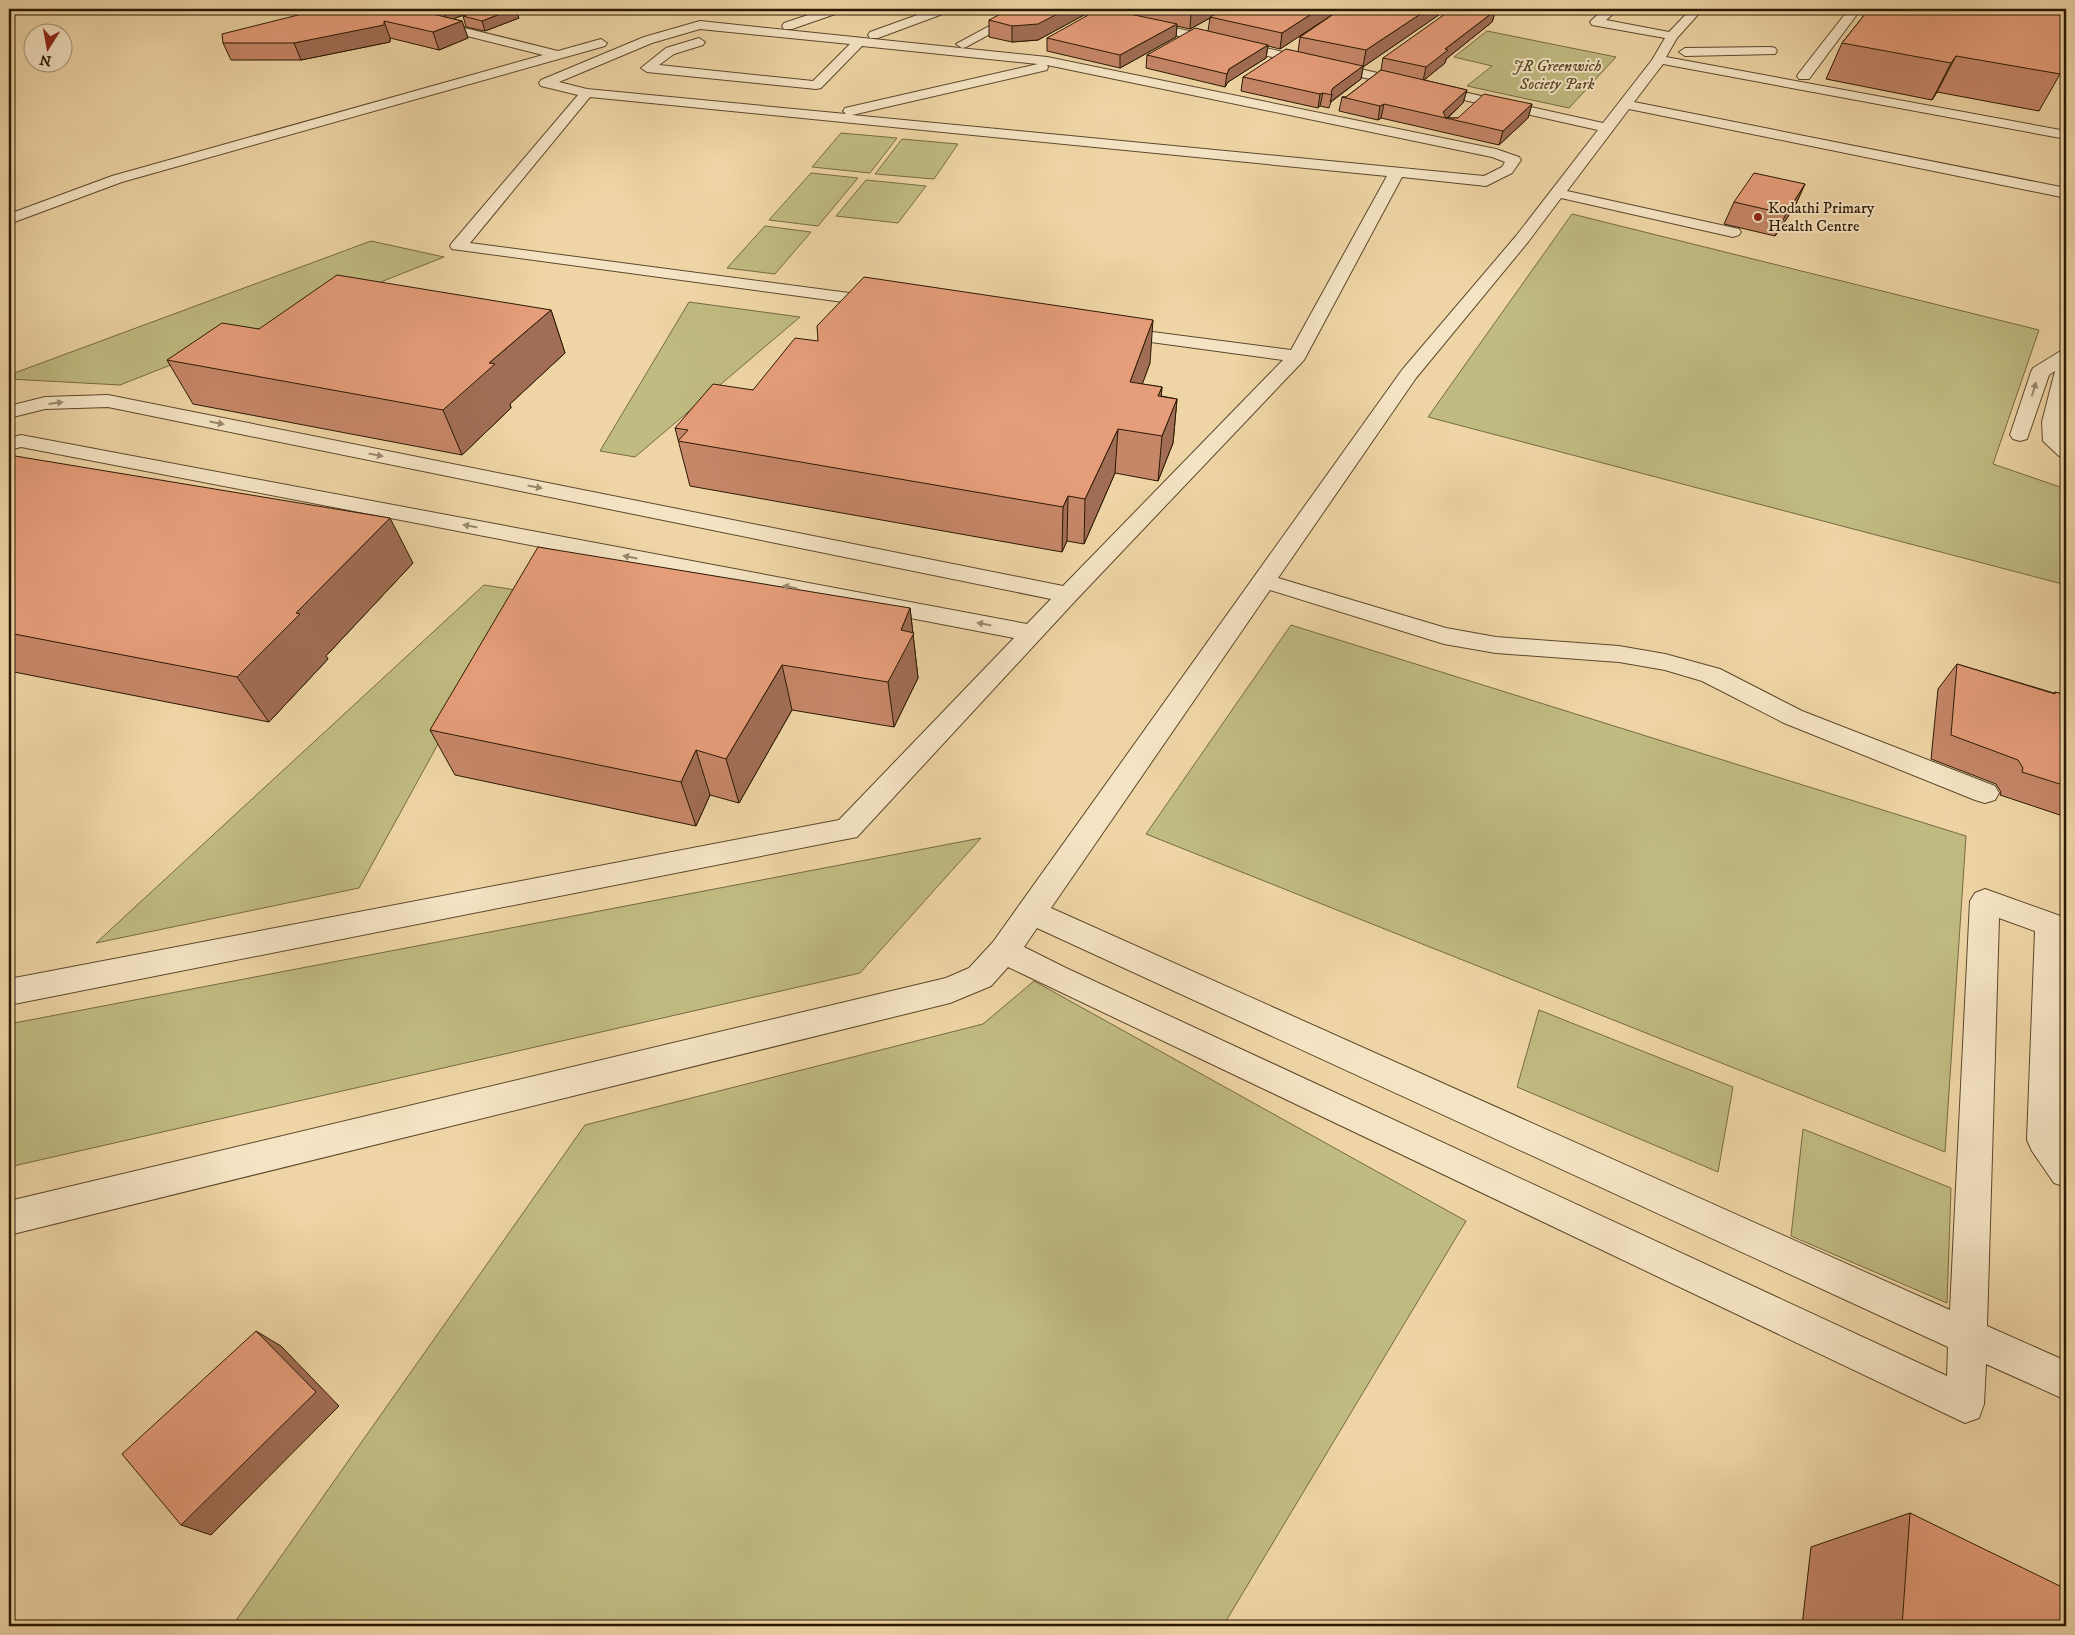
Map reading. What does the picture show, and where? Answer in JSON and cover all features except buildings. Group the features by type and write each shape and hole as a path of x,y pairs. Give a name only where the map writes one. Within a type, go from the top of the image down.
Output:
{"street":[{"path":"375,9 558,55"},
{"path":"788,26 838,9"},
{"path":"874,35 944,9"},
{"path":"962,44 1030,9"},
{"path":"1075,9 1103,11 1193,35 1607,128"},
{"path":"1613,9 1596,22 1672,36"},
{"path":"1631,105 1672,36 1697,9"},
{"path":"1804,76 1855,9"},
{"path":"1082,23 1103,11"},
{"path":"10,218 117,179 490,73 703,17 962,44 1016,48 1033,47"},
{"path":"448,27 464,21"},
{"path":"490,73 546,83 587,93 1486,181 1507,170 1514,160 1496,152 1058,64 1006,56 700,25 648,40 546,83"},
{"path":"1177,44 1208,26"},
{"path":"709,43 699,42 670,51 647,68 816,85 860,41"},
{"path":"1266,66 1298,45"},
{"path":"9,1218 950,990 980,976 1004,951 1032,912 1409,374 1522,239 1607,128 1631,105 1674,53 1771,51"},
{"path":"826,54 846,56"},
{"path":"1667,61 2066,135"},
{"path":"1361,88 1380,63"},
{"path":"827,116 1058,64"},
{"path":"587,93 458,246 894,304"},
{"path":"1466,110 1478,99"},
{"path":"1631,105 2066,193"},
{"path":"9,992 847,829 1031,633 1297,356 1397,172"},
{"path":"1557,193 1734,232"},
{"path":"1101,331 1297,356"},
{"path":"2020,435 2040,372 2066,356"},
{"path":"2066,365 2052,422 2053,441 2066,452"},
{"path":"9,412 17,408 62,402 108,401 1068,595"},
{"path":"9,444 20,441 1031,633"},
{"path":"1264,581 1444,636 1496,645 1619,654 1664,662 1711,675 1793,717 1985,793"},
{"path":"1004,951 1082,990 1965,1404 1985,902 2058,928 2044,1140 2066,1171"},
{"path":"1032,912 2066,1382"}],"green space":[{"name":"JR Greenwich Society Park","path":"1487,31 1616,57 1569,108 1467,86 1492,66 1454,57"},
{"path":"841,133 897,138 870,173 812,167"},
{"path":"902,139 958,144 934,179 875,174"},
{"path":"811,173 858,178 818,226 769,220"},
{"path":"866,180 926,186 898,223 836,216"},
{"path":"1572,214 2039,330 1993,464 2066,489 2066,585 1428,417"},
{"path":"765,226 811,232 775,274 727,268"},
{"path":"371,241 444,257 120,385 9,379 9,375"},
{"path":"689,302 800,317 635,457 600,451"},
{"path":"484,585 522,591 359,888 96,943"},
{"path":"1291,625 1966,836 1945,1152 1146,834"},
{"path":"981,838 860,973 9,1167 9,1024"},
{"path":"1034,981 1466,1221 1223,1626 232,1626 585,1125 983,1024"},
{"path":"1539,1010 1733,1087 1718,1172 1517,1087"},
{"path":"1803,1129 1951,1188 1947,1303 1791,1236"}],"place":[{"name":"Kodathi Primary Health Centre","path":"1758,217"}]}
